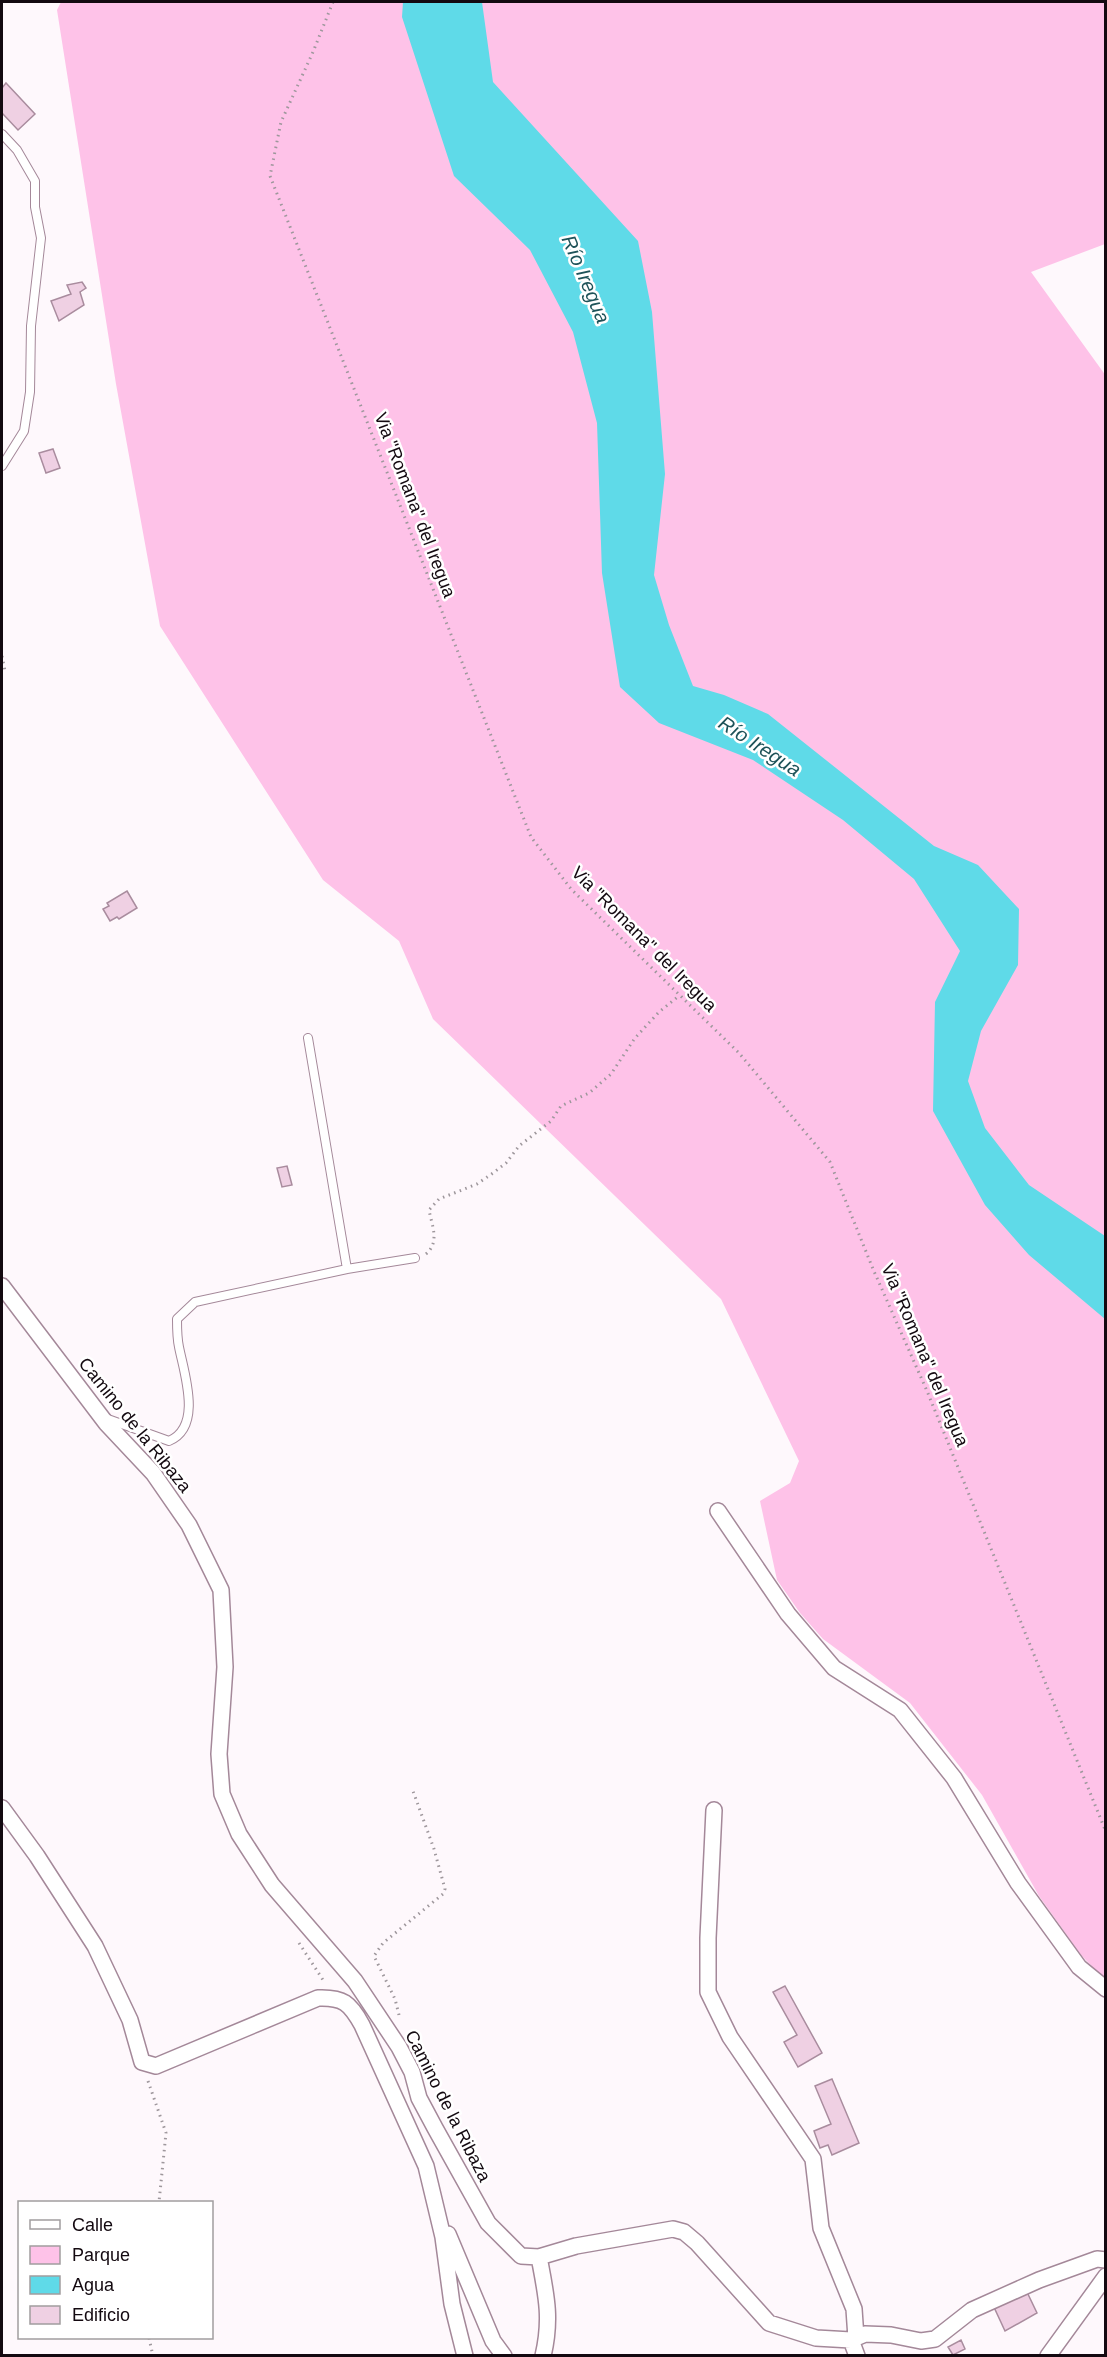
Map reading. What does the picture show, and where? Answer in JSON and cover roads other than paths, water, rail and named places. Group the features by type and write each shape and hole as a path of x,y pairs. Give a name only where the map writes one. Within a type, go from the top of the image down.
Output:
{"street":[{"name":"Camino de la Ribaza","path":"2,1286 101,1416 153,1473 189,1525 221,1590 225,1666 219,1754 222,1794 239,1834 272,1885 355,1980 399,2047 412,2072 419,2098 429,2118 488,2223 521,2256 539,2257"},
{"path":"718,1511 788,1614 834,1668 900,1710 954,1778 1018,1883 1078,1966 1106,1989"},
{"path":"2,1808 37,1856 94,1946 130,2020 142,2062 156,2066 318,1998 335,1997 352,2007 426,2166 443,2237 452,2304 465,2355"},
{"path":"714,1810 708,1992 730,2037 813,2159 821,2228 854,2309 854,2339 857,2355"},
{"path":"435,2201 468,2279 479,2312 493,2341 504,2355"},
{"path":"543,2355 549,2332 547,2299 539,2257 576,2246 674,2229 684,2232 697,2243 769,2323 816,2338 854,2339 865,2334 891,2335 921,2341 935,2339 972,2310 1039,2280 1097,2259 1106,2260"},
{"path":"1048,2355 1106,2276"}],"lane":[{"path":"2,134 17,150 35,181 35,207 41,238 31,326 30,392 24,431 2,466"},
{"path":"308,1038 346,1269"},
{"path":"101,1416 169,1441 177,1437 185,1426 190,1394 178,1344 177,1319 195,1302 346,1269 415,1258"}],"water":[{"name":"Río Iregua","path":"403,2 482,2 493,82 638,241 652,312 665,474 654,575 669,625 693,686 724,695 768,714 934,846 978,865 1019,909 1018,965 981,1031 968,1081 985,1128 1029,1185 1105,1236 1105,1319 1029,1255 985,1205 933,1111 935,1002 960,951 914,879 843,820 753,760 659,723 620,687 602,573 597,423 573,332 530,250 454,176 402,17"}]}
